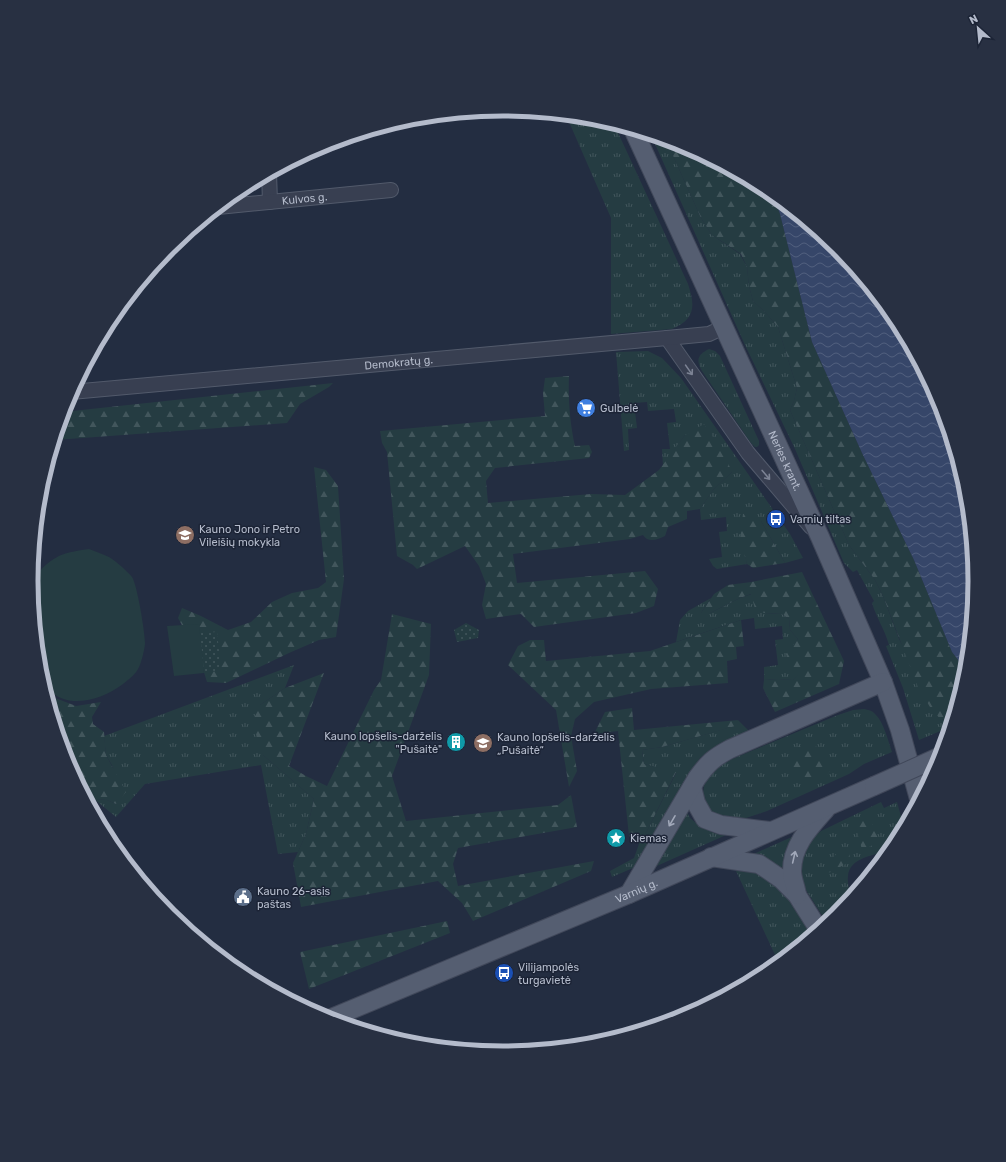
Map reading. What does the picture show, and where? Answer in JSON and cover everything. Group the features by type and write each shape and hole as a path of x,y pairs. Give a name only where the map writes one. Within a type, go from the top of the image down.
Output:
{"main road":[{"name":"Neries krant.","path":"636,136 820,537 883,682 900,730 917,792"},
{"path":"628,894 707,763 717,756 883,682"},
{"name":"Varnių g.","path":"338,1015 628,894 933,760"},
{"path":"692,787 696,802 705,819 721,825 771,831"},
{"path":"797,895 792,872 793,859 798,845 806,832 829,805"},
{"path":"711,857 759,864 781,878 797,895 816,925"}],"street":[{"path":"269,179 270,202"},
{"name":"Kulvos g.","path":"228,206 391,190"},
{"name":"Demokratų g.","path":"78,391 709,334 724,327"},
{"path":"667,338 748,453 820,537"}],"green space":[{"path":"569,121 617,131 688,284 692,298 692,311 686,321 672,329 611,334 611,218"},
{"path":"654,142 669,147 701,218 712,235 740,254 747,267 749,286 753,301 778,327 797,388 790,410 849,545 875,580 883,596 899,639 941,720 946,719 943,730 919,740 903,688 886,646 889,645 887,639 872,603 874,601 857,570 853,572 844,563 795,449 745,345"},
{"path":"669,147 709,164 736,178 777,205 812,342 862,453 914,560 952,652 961,663 946,719 941,720 930,707 918,687 883,596 875,580 849,545 790,410 797,388 778,327 753,301 749,286 747,267 741,254 712,235 701,218"},
{"path":"709,349 715,351 720,356 759,441 759,445 757,447 751,443 700,367 698,361 700,356"},
{"path":"648,351 662,358 681,378 790,534 803,558 785,563 761,521 745,555 747,564 717,569 713,566 709,559 722,557 719,532 727,531 726,517 701,520 700,509 713,490 732,472 685,435 663,466 662,449 670,449 667,423 676,422 674,409 648,411 647,402 634,403 637,428 628,429 629,450 624,451 616,352"},
{"path":"569,376 570,411 575,446 589,445 592,452 589,458 495,468 486,481 488,503 591,494 625,495 659,470 685,435 704,424 723,454 732,472 713,490 700,509 687,511 687,519 668,527 665,536 659,539 650,540 645,538 643,535 630,539 513,554 517,583 645,571 658,589 654,606 636,613 534,627 521,614 486,619 482,605 486,584 479,566 465,546 417,569 397,556 387,452 382,443 380,431 545,416 543,393 545,378"},
{"path":"333,383 329,387 300,404 287,423 61,440 70,411"},
{"path":"314,467 326,470 338,486 344,579 336,637 319,640 226,683 207,682 199,656 178,618 182,608 228,630 251,622 272,602 292,593 318,588 326,582"},
{"path":"752,512 761,521 785,563 753,568 747,564 740,539 743,514"},
{"path":"89,549 109,557 132,577 136,589 145,637 143,656 139,667 127,681 101,696 88,700 76,701 65,699 52,692 42,642 39,611 38,573 50,561 70,552"},
{"path":"802,572 844,661 839,684 775,712 763,688 764,680 793,680 800,672 790,665 786,654 798,639 790,630 789,619 782,614 764,613 755,609 751,594 710,613 701,613 714,594 728,585"},
{"path":"752,594 764,613 782,614 789,619 790,630 798,639 791,649 801,672 793,680 764,680 764,667 778,665 775,640 783,639 782,626 755,629 754,618 741,620 676,642 680,620 688,611 711,598 701,613 710,613 740,598"},
{"path":"392,614 431,624 429,675 392,776 406,821 558,805 571,795 577,827 458,848 453,864 458,886 594,861 591,871 473,921 462,903 438,881 301,907 293,863 306,834 314,799 263,755 252,721 260,705 285,688 324,673 289,766 327,786 374,690 381,680"},
{"path":"741,620 744,646 736,647 737,659 727,661 728,683 651,689 594,702 575,719 571,736 577,771 569,787 556,710 508,665 518,646 530,640 544,640 546,661 650,651"},
{"path":"466,623 479,630 478,638 457,642 454,630"},
{"path":"199,624 204,673 174,676 167,626"},
{"path":"217,632 221,670 204,673 200,633"},
{"path":"294,665 285,688 260,705 263,755 314,799 306,834 298,852 278,854 261,765 145,784 116,817 94,799 107,800 116,804 113,767 106,755 104,736"},
{"path":"53,697 76,706 101,702 92,717 93,724 104,732 106,755 126,792 116,804 107,800 94,799 91,796 73,759"},
{"path":"632,708 634,730 738,720 735,726 662,747 642,750 644,764 676,772 645,835 639,844 629,836 618,731 594,734 605,712"},
{"path":"853,710 870,710 878,717 892,752 864,764 849,774 767,811 737,821 710,814 702,800 704,786 712,770 732,759 838,715"},
{"path":"738,720 749,731 724,742 700,758 690,773 644,859 633,868 612,877 610,871 634,858 639,844 676,773 644,764 642,750 662,747 734,726"},
{"path":"812,744 822,751 828,762 831,769 827,775 812,779 804,779 790,774 787,762 794,750 802,745"},
{"path":"881,802 884,808 897,802 902,820 880,854 864,858 853,865 849,870 848,876 850,892 824,918 806,890 800,877 801,863 809,841 821,831"},
{"path":"683,805 690,818 702,828 735,831 650,869"},
{"path":"869,816 880,842 862,850 856,824 863,817"},
{"path":"794,836 785,875 749,856"},
{"path":"848,848 850,852 849,862 831,872 826,873 825,867 828,863 841,849"},
{"path":"746,869 758,870 786,894 810,931 776,957 736,871"},
{"path":"447,921 450,933 309,989 300,952"}],"water":[{"path":"777,205 810,231 853,274 890,323 906,348 933,403 952,461 964,520 968,581 967,611 961,663 952,652 914,560 862,453 812,342"}],"place":[{"name":"Gulbelė","path":"586,408"},
{"name":"Varnių tiltas","path":"776,519"},
{"name":"Kauno Jono ir Petro Vileišių mokykla","path":"185,535"},
{"name":"Kauno lopšelis-darželis \"Pušaitė\"","path":"456,742"},
{"name":"Kauno lopšelis-darželis „Pušaitė“","path":"483,743"},
{"name":"Kiemas","path":"616,838"},
{"name":"Kauno 26-asis paštas","path":"243,897"},
{"name":"Vilijampolės turgavietė","path":"504,973"}]}
